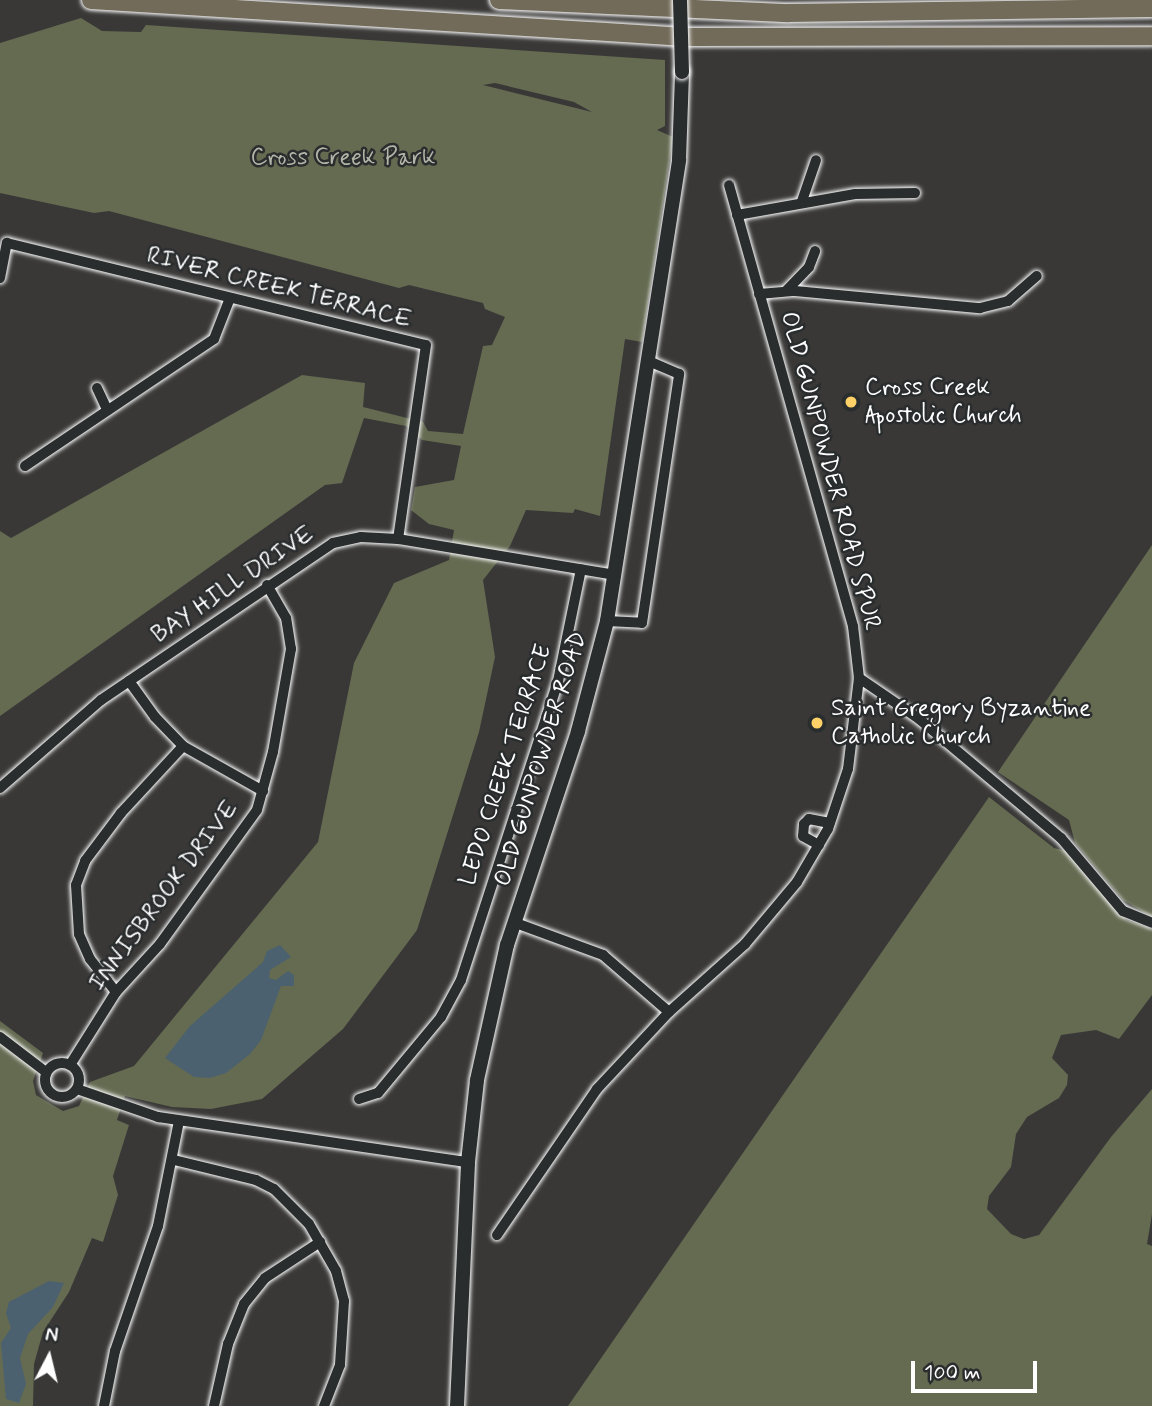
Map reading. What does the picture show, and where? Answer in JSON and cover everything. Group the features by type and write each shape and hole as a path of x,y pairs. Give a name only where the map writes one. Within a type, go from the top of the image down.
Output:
{"highway":[{"path":"91,0 685,37 1152,36"},
{"path":"499,0 801,13 1152,8"}],"main road":[{"name":"OLD GUNPOWDER ROAD","path":"457,1406 468,1162 484,1040 513,922 578,731 607,621 679,160 682,72 680,0"}],"street":[{"path":"802,201 816,160"},
{"name":"OLD GUNPOWDER ROAD SPUR","path":"497,1235 597,1089 669,1012 766,923 819,845 830,822 853,749 859,678 853,626 729,185"},
{"path":"737,215 802,201 915,193"},
{"name":"RIVER CREEK TERRACE","path":"0,278 7,243 426,345 398,539"},
{"path":"786,291 809,267 815,251"},
{"path":"759,294 786,291 980,308 1007,301 1037,276"},
{"path":"25,466 214,340 230,298"},
{"path":"607,621 642,623 679,373 648,361"},
{"path":"97,388 107,409"},
{"name":"BAY HILL DRIVE","path":"0,788 129,681 332,543 361,537 398,539 615,575"},
{"name":"LEDO CREEK TERRACE","path":"359,1099 378,1093 441,1017 461,980 558,681 582,569"},
{"name":"INNISBROOK DRIVE","path":"70,1065 116,992 160,944 243,834 263,791 291,649 286,618 267,585"},
{"path":"859,678 937,734 1061,838 1123,911 1152,923"},
{"path":"129,681 183,746 263,791"},
{"path":"116,992 90,959 79,934 76,885 85,861 121,813 183,746"},
{"path":"819,845 803,836 804,824 809,819 830,822"},
{"path":"513,922 603,955 669,1012"},
{"path":"0,1037 46,1072"},
{"path":"59,1063 70,1065 79,1078 77,1089 64,1098 53,1096 44,1083 46,1072 59,1063"},
{"path":"77,1089 114,1105 179,1121 468,1162"},
{"path":"104,1406 115,1351 149,1262 174,1160 179,1121"},
{"path":"174,1160 256,1180 293,1208 320,1242 336,1271 344,1318 340,1365 324,1406"},
{"path":"214,1406 228,1344 244,1304 265,1278 320,1242"}],"green space":[{"name":"Cross Creek Park","path":"81,18 102,31 141,32 146,25 665,60 665,126 657,130 673,137 642,342 625,339 600,516 575,509 573,513 526,510 510,546 483,580 495,657 479,732 417,930 343,1029 262,1099 211,1109 172,1107 125,1096 117,1120 129,1125 113,1176 118,1195 103,1242 92,1238 69,1292 43,1332 34,1364 33,1406 0,1406 0,1021 43,1053 33,1081 36,1095 63,1111 79,1106 90,1082 134,1066 318,842 354,663 394,583 449,560 454,530 429,524 411,510 415,487 454,480 461,446 422,440 406,426 364,418 342,483 325,485 0,716 0,531 11,538 302,375 365,383 363,407 423,422 428,431 463,434 483,346 492,345 505,317 485,309 483,303 409,285 399,288 109,211 94,213 0,193 0,43","holes":["495,83 574,102 592,112 483,85"]},
{"path":"1152,545 1152,917 1123,900 1075,843 1069,820 998,772"},
{"path":"989,797 1054,848 1067,851 1126,920 1152,929 1152,995 1119,1039 1096,1030 1061,1035 1052,1058 1068,1075 1067,1085 1059,1098 1027,1117 1016,1134 1011,1167 989,1196 987,1209 1011,1234 1024,1239 1039,1235 1111,1137 1152,1089 1152,1214 1147,1244 1152,1246 1152,1406 568,1406"}],"water":[{"path":"280,945 291,957 270,970 269,978 276,980 288,971 294,975 294,986 281,986 261,1040 250,1054 226,1073 210,1078 194,1077 165,1058 190,1026 263,962 267,951"},
{"path":"49,1281 64,1283 53,1307 28,1334 20,1358 26,1384 19,1403 6,1399 1,1343 11,1328 6,1313 9,1302"}],"place":[{"name":"Cross Creek Apostolic Church","path":"851,402"},
{"name":"Saint Gregory Byzantine Catholic Church","path":"817,723"}]}
